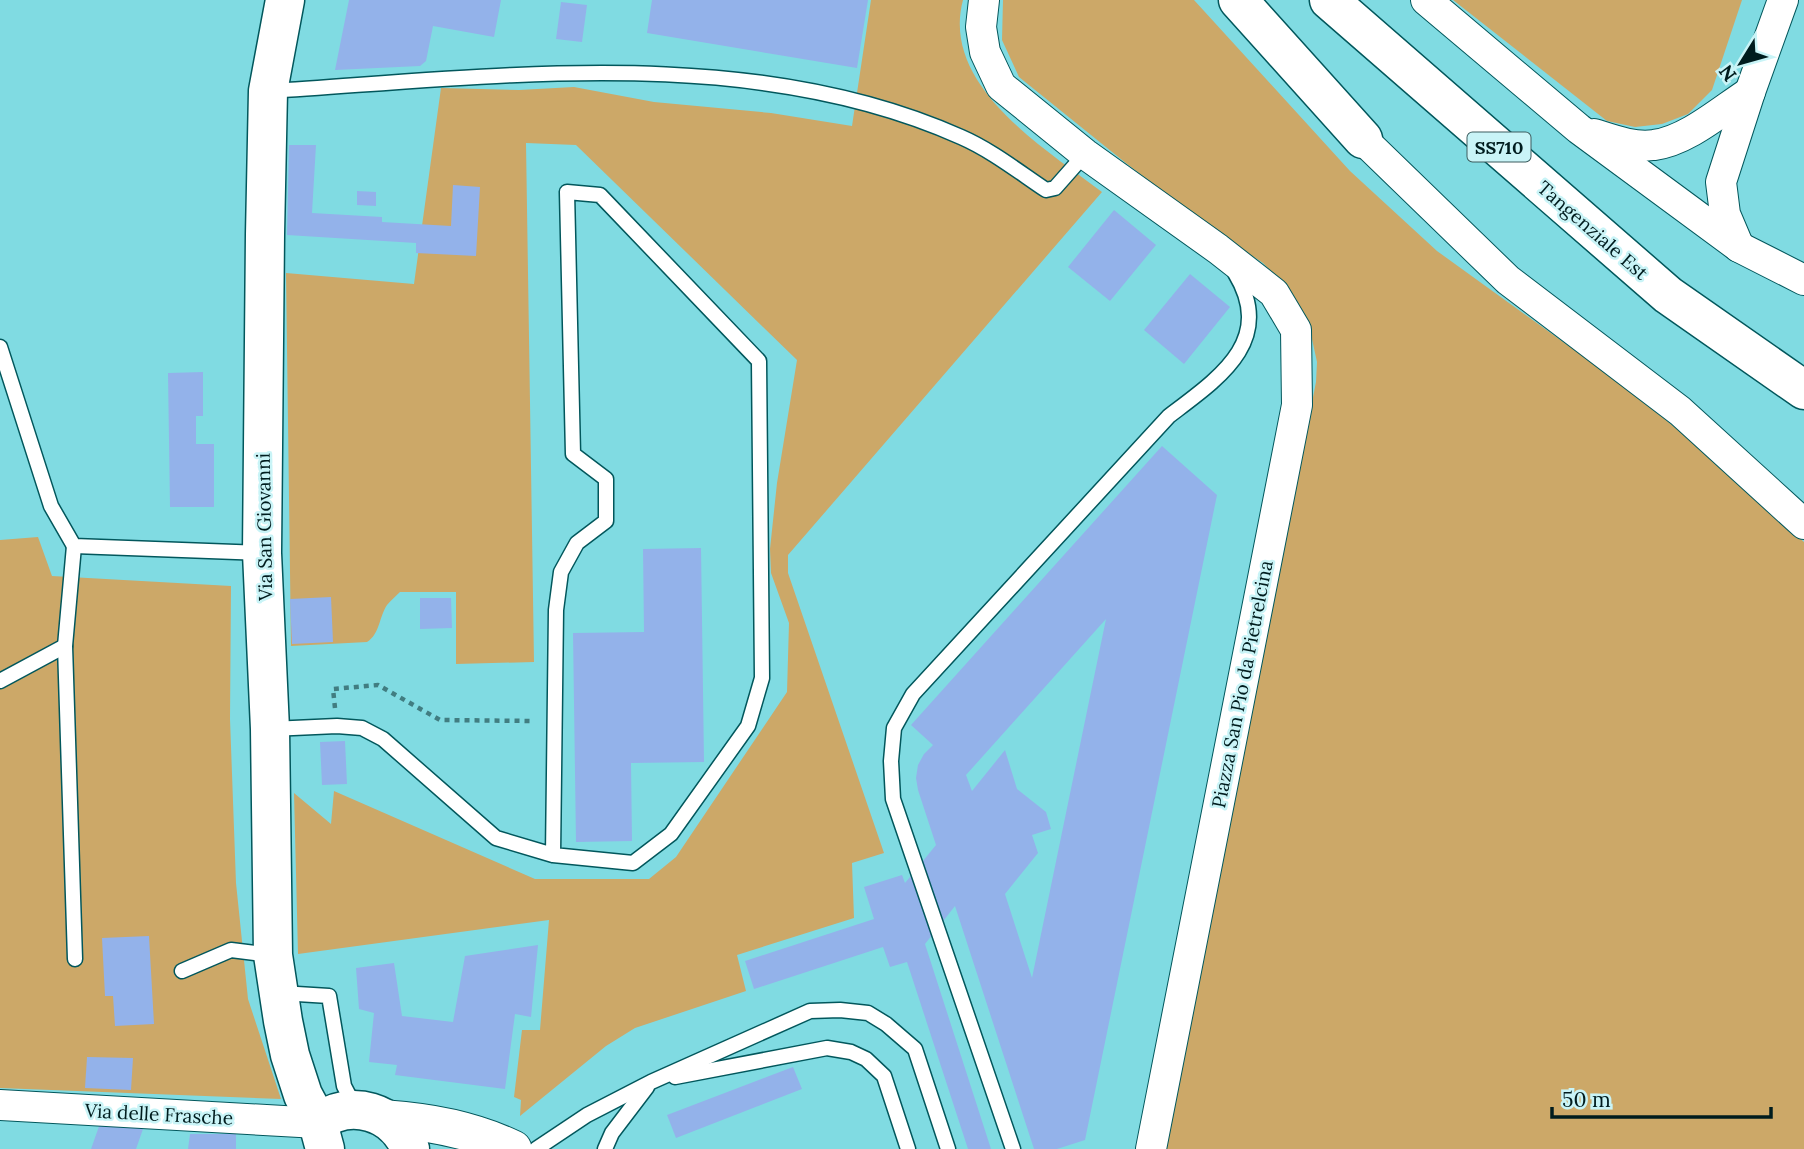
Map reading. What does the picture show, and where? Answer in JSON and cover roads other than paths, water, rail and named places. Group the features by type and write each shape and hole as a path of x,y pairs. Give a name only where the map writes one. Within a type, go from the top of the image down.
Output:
{"main road":[{"name":"Via San Giovanni","path":"285,0 268,91 262,553 270,729 273,955 290,1055 303,1095 347,1123 404,1135 410,1149"},
{"path":"1238,0 1363,139"},
{"name":"Tangenziale Est","path":"1329,0 1668,295 1804,390"}],"street":[{"name":"Piazza San Pio da Pietrelcina","path":"984,0 981,27 985,52 1001,86 1085,155 1274,292 1296,330 1297,405 1151,1149"},
{"path":"1220,0 1508,280 1680,411 1804,524"},
{"path":"1426,0 1579,129 1739,247 1804,280"},
{"path":"1739,247 1725,214 1721,182 1783,0"},
{"path":"1579,129 1620,143 1654,145 1689,132 1750,92"},
{"name":"Via delle Frasche","path":"0,1105 347,1123"},
{"path":"347,1123 448,1126 475,1133 513,1149"}],"lane":[{"path":"268,91 577,72 741,79 836,96 909,116 963,138 1046,190 1055,188 1085,155"},
{"path":"270,729 362,727 383,739 496,838 553,855 633,863 671,834 748,726 762,678 760,361 600,195 567,192 573,454 606,479 606,522 577,543 561,572 556,610 553,855"},
{"path":"1013,1149 893,799 891,761 894,727 913,694 1160,426 1205,389 1237,356 1250,325 1249,300 1237,275 1218,249"},
{"path":"0,347 51,506 74,546 65,646 75,959"},
{"path":"74,546 262,553"},
{"path":"0,681 65,646"},
{"path":"182,971 231,950 273,955"},
{"path":"278,993 328,996 344,1086 347,1123"},
{"path":"536,1149 587,1115 651,1082 810,1011 840,1010 867,1013 886,1024 915,1049 948,1149"},
{"path":"605,1149 612,1133 651,1082 806,1052 838,1049 866,1059 884,1076 908,1149"}]}
